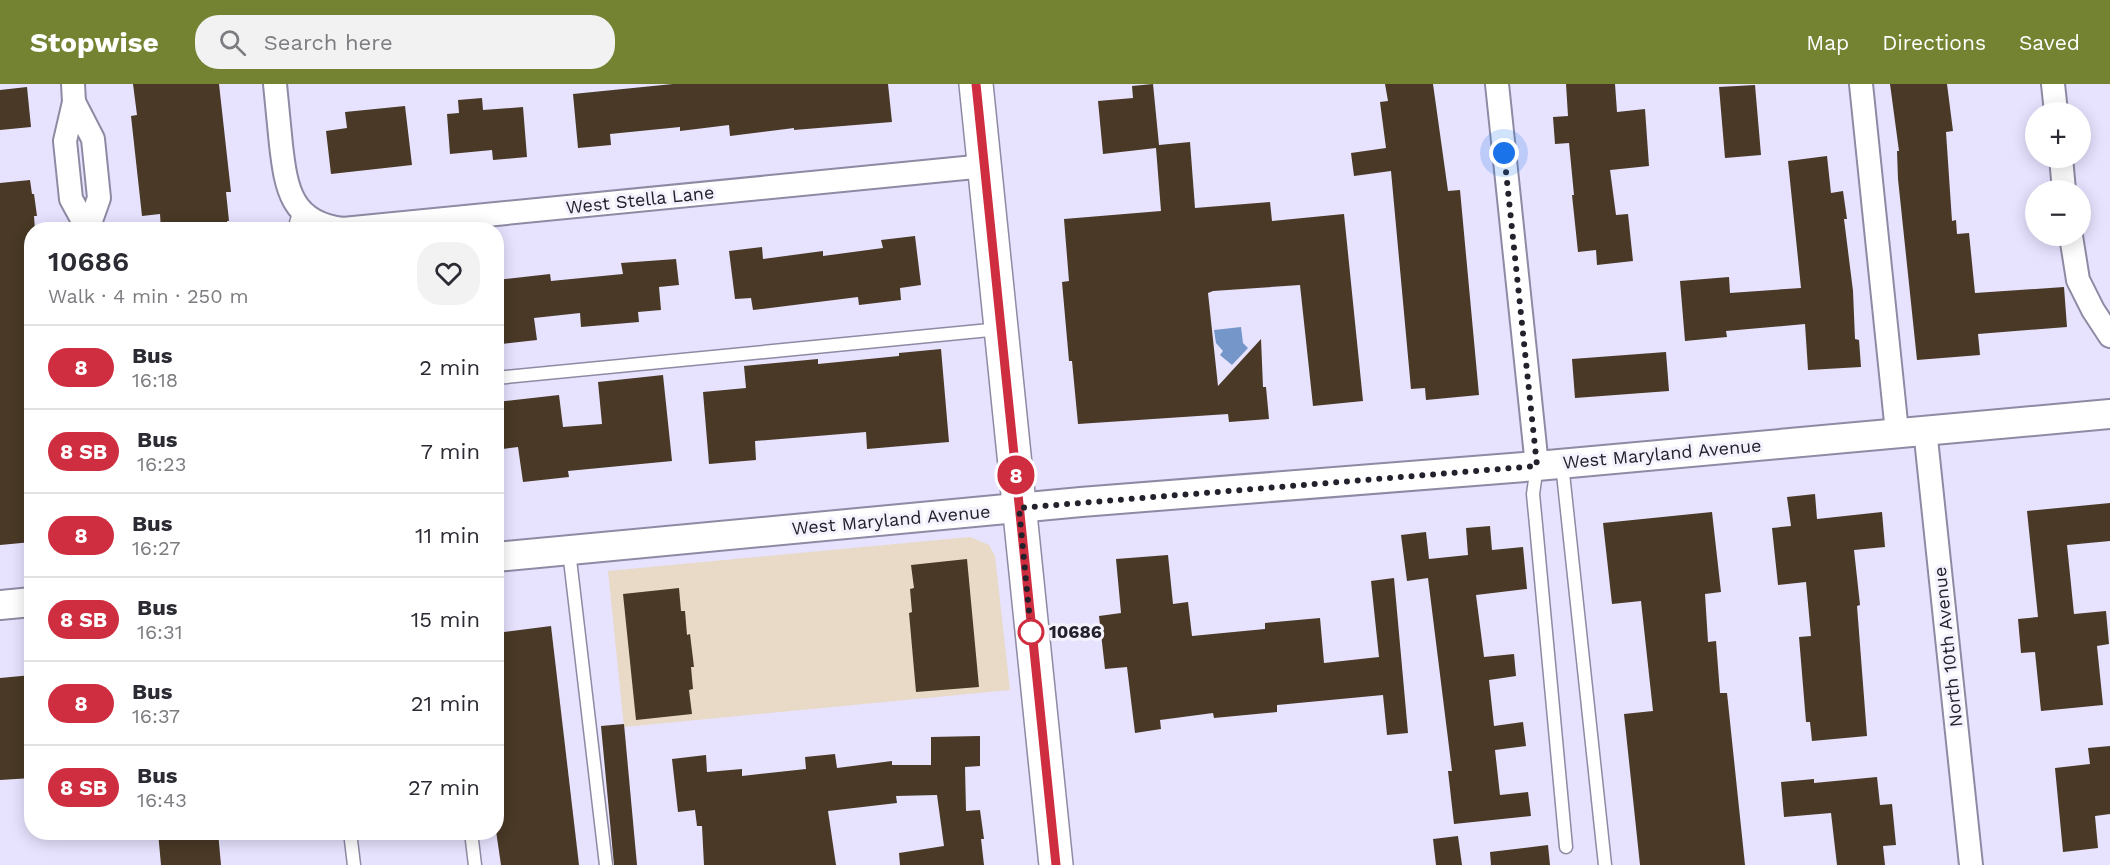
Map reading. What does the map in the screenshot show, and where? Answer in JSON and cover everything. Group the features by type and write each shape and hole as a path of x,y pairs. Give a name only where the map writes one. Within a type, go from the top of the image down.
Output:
{"main road":[{"path":"976,84 1056,865"}],"street":[{"path":"275,84 286,181 297,219"},
{"path":"1497,84 1550,465"},
{"name":"North 10th Avenue","path":"1861,84 1971,865"},
{"path":"2053,84 2055,102"},
{"path":"74,93 64,141 71,199 84,222"},
{"name":"West Stella Lane","path":"421,222 985,166"},
{"name":"West Stella Lane","path":"297,219 312,222"},
{"path":"2072,246 2078,280 2093,310 2110,336"},
{"name":"West Maryland Avenue","path":"504,557 1019,508 1550,465 2110,414"},
{"path":"0,604 24,602"}],"lane":[{"path":"504,377 1001,328"},
{"path":"1550,465 1533,494 1566,847"},
{"path":"1550,465 1605,865"},
{"path":"569,550 606,865"},
{"path":"351,840 354,865"},
{"path":"472,840 475,865"}],"shaded area":[{"path":"970,537 989,545 995,556 1010,690 624,727 608,571"}],"water":[{"path":"1241,327 1243,343 1248,348 1232,365 1220,355 1223,351 1216,343 1214,330"}],"building":[{"path":"133,84 219,84 231,192 226,192 229,221 160,222 160,214 142,216 131,116 137,115"},
{"path":"673,84 888,84 892,122 794,130 794,128 730,136 729,125 680,131 680,127 610,134 611,145 578,148 573,94"},
{"path":"1153,84 1159,145 1190,142 1195,208 1270,202 1272,221 1344,214 1363,401 1313,406 1300,285 1213,291 1208,293 1218,386 1261,339 1263,387 1266,387 1269,419 1229,422 1228,414 1078,424 1072,361 1069,361 1062,282 1069,281 1064,219 1161,211 1156,148 1103,154 1098,101 1133,98 1132,86"},
{"path":"1385,84 1433,84 1448,191 1460,190 1479,395 1426,400 1425,388 1411,389 1391,171 1354,176 1351,153 1386,148 1380,102 1388,101"},
{"path":"1566,84 1615,84 1617,112 1645,109 1649,166 1610,170 1616,215 1628,214 1633,261 1597,265 1596,250 1578,252 1569,143 1555,144 1553,117 1568,116"},
{"path":"1890,84 1947,84 1953,131 1946,132 1952,221 1956,220 1957,234 1969,233 1975,293 2064,287 2067,327 1978,334 1980,355 1917,360 1898,179 1897,151 1899,151"},
{"path":"1755,85 1761,155 1725,158 1719,87"},
{"path":"27,87 31,127 0,130 0,90"},
{"path":"482,98 483,110 523,107 527,157 493,160 492,150 450,154 447,114 459,113 458,100"},
{"path":"405,106 412,165 331,174 326,131 347,128 345,112"},
{"path":"1827,156 1831,193 1843,191 1853,291 1855,339 1859,340 1861,367 1808,370 1805,324 1726,331 1727,337 1685,341 1680,281 1729,277 1730,293 1801,288 1788,161"},
{"path":"30,180 37,216 34,216 34,222 24,222 24,543 0,545 0,183"},
{"path":"915,236 921,285 900,288 901,300 859,305 858,297 753,310 751,298 735,299 729,251 762,247 763,259 823,251 823,256 883,248 881,240"},
{"path":"676,259 679,285 659,287 661,310 638,312 639,322 581,327 580,313 534,318 537,340 504,344 504,279 550,274 551,281 623,274 621,263"},
{"path":"941,349 949,442 867,449 866,432 755,441 756,460 709,464 703,392 746,388 744,366 818,359 818,364 899,356 899,353"},
{"path":"1666,352 1669,391 1575,398 1572,359"},
{"path":"663,375 672,461 568,471 569,477 523,482 518,447 504,449 504,401 559,395 563,427 602,424 598,382"},
{"path":"1815,494 1817,519 1882,512 1885,547 1854,550 1860,605 1857,606 1867,736 1812,741 1810,722 1806,722 1799,637 1811,636 1806,582 1778,585 1772,528 1791,526 1787,497"},
{"path":"2110,503 2110,541 2067,545 2074,614 2106,611 2109,644 2097,646 2103,705 2041,711 2035,652 2021,653 2018,619 2038,617 2027,511"},
{"path":"1712,512 1721,592 1705,594 1708,642 1716,641 1720,693 1727,693 1745,865 1640,865 1624,714 1653,711 1641,601 1612,604 1603,523"},
{"path":"1490,526 1492,550 1523,547 1527,589 1476,595 1484,657 1514,654 1516,676 1489,680 1494,726 1523,722 1526,746 1495,750 1500,795 1528,792 1531,816 1454,824 1448,771 1452,771 1428,578 1407,581 1401,535 1426,532 1429,559 1468,555 1466,528"},
{"path":"1168,555 1173,604 1188,602 1192,636 1265,629 1265,623 1320,618 1324,663 1379,657 1371,581 1394,578 1408,733 1387,735 1383,695 1277,705 1277,712 1214,718 1213,713 1160,720 1161,729 1135,733 1127,667 1105,669 1099,616 1121,613 1116,559"},
{"path":"967,559 979,687 916,692 909,613 912,612 910,589 914,588 911,565"},
{"path":"679,588 681,611 685,611 687,635 690,634 694,667 691,667 693,689 689,690 692,714 636,720 623,594"},
{"path":"551,626 579,865 501,865 497,840 504,840 504,632"},
{"path":"24,676 24,778 0,780 0,678"},
{"path":"624,724 637,865 614,865 601,726"},
{"path":"980,736 980,766 965,767 966,811 980,810 984,839 981,839 984,865 900,865 899,853 944,846 937,795 896,796 897,803 828,811 836,865 704,865 702,826 697,826 695,810 678,812 672,759 706,755 707,772 742,769 742,776 806,769 805,757 835,754 837,768 892,761 892,765 931,765 931,737"},
{"path":"2110,746 2110,814 2095,816 2098,848 2063,852 2055,768 2090,764 2088,748"},
{"path":"1877,777 1880,805 1892,804 1896,845 1883,846 1885,865 1837,865 1831,813 1784,817 1781,782 1814,779 1814,783"},
{"path":"1458,836 1462,865 1436,865 1433,839"},
{"path":"159,840 219,840 221,865 161,865"},
{"path":"1548,845 1550,865 1491,865 1490,852"}],"bus line":[{"name":"8","path":"976,84 1056,865"}],"place":[{"name":"10686","path":"1031,632"}],"route":[{"path":"1031,632 1019,508 1537,466 1504,153"}]}
